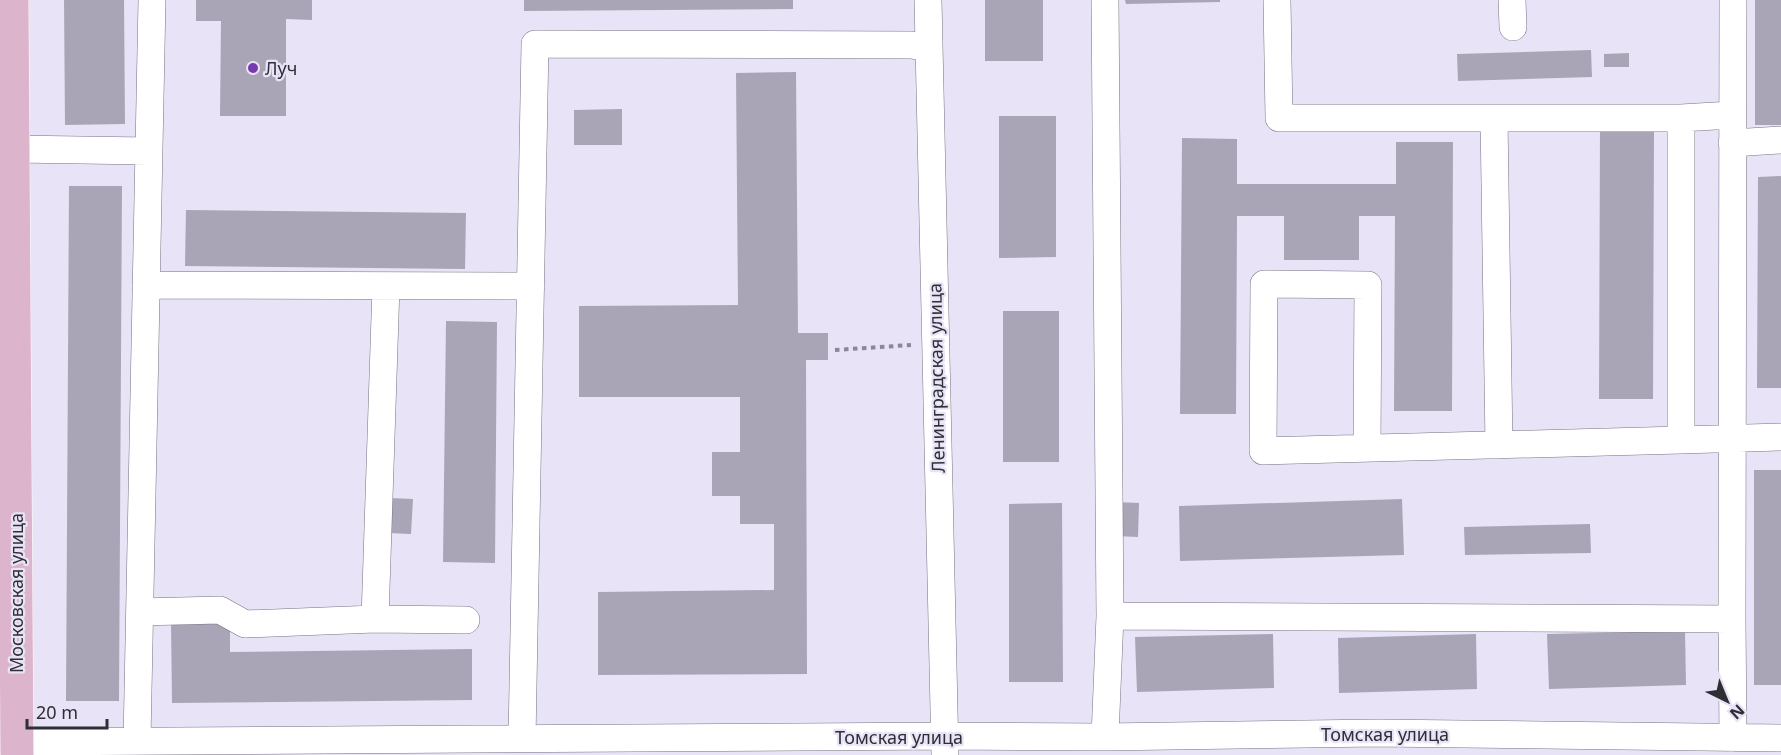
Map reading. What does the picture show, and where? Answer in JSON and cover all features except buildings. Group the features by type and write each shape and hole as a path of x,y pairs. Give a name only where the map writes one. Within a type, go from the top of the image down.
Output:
{"main road":[{"name":"Московская улица","path":"12,0 17,748"}],"street":[{"path":"137,741 152,0"},
{"name":"Ленинградская улица","path":"928,0 945,746"},
{"path":"1105,0 1110,616 1105,737"},
{"path":"1278,0 1279,118 1681,118 1732,115"},
{"path":"1512,0 1513,27"},
{"path":"1732,0 1733,738"},
{"path":"522,739 535,44 901,45 928,48"},
{"path":"1494,118 1499,445"},
{"path":"1681,118 1681,440"},
{"path":"1732,143 1781,140"},
{"path":"13,148 148,151"},
{"path":"146,285 531,286"},
{"path":"1367,448 1368,285 1264,285 1263,451 1781,437"},
{"path":"375,620 386,286"},
{"path":"140,612 220,610 246,624 466,620"},
{"path":"1110,616 1732,619"},
{"name":"Томская улица","path":"17,748 137,741 318,748 487,747 522,739 825,746 945,746 1105,737 1378,744 1781,738"}],"path":[{"path":"835,350 912,344"}],"place":[{"name":"Луч","path":"253,68"}]}
